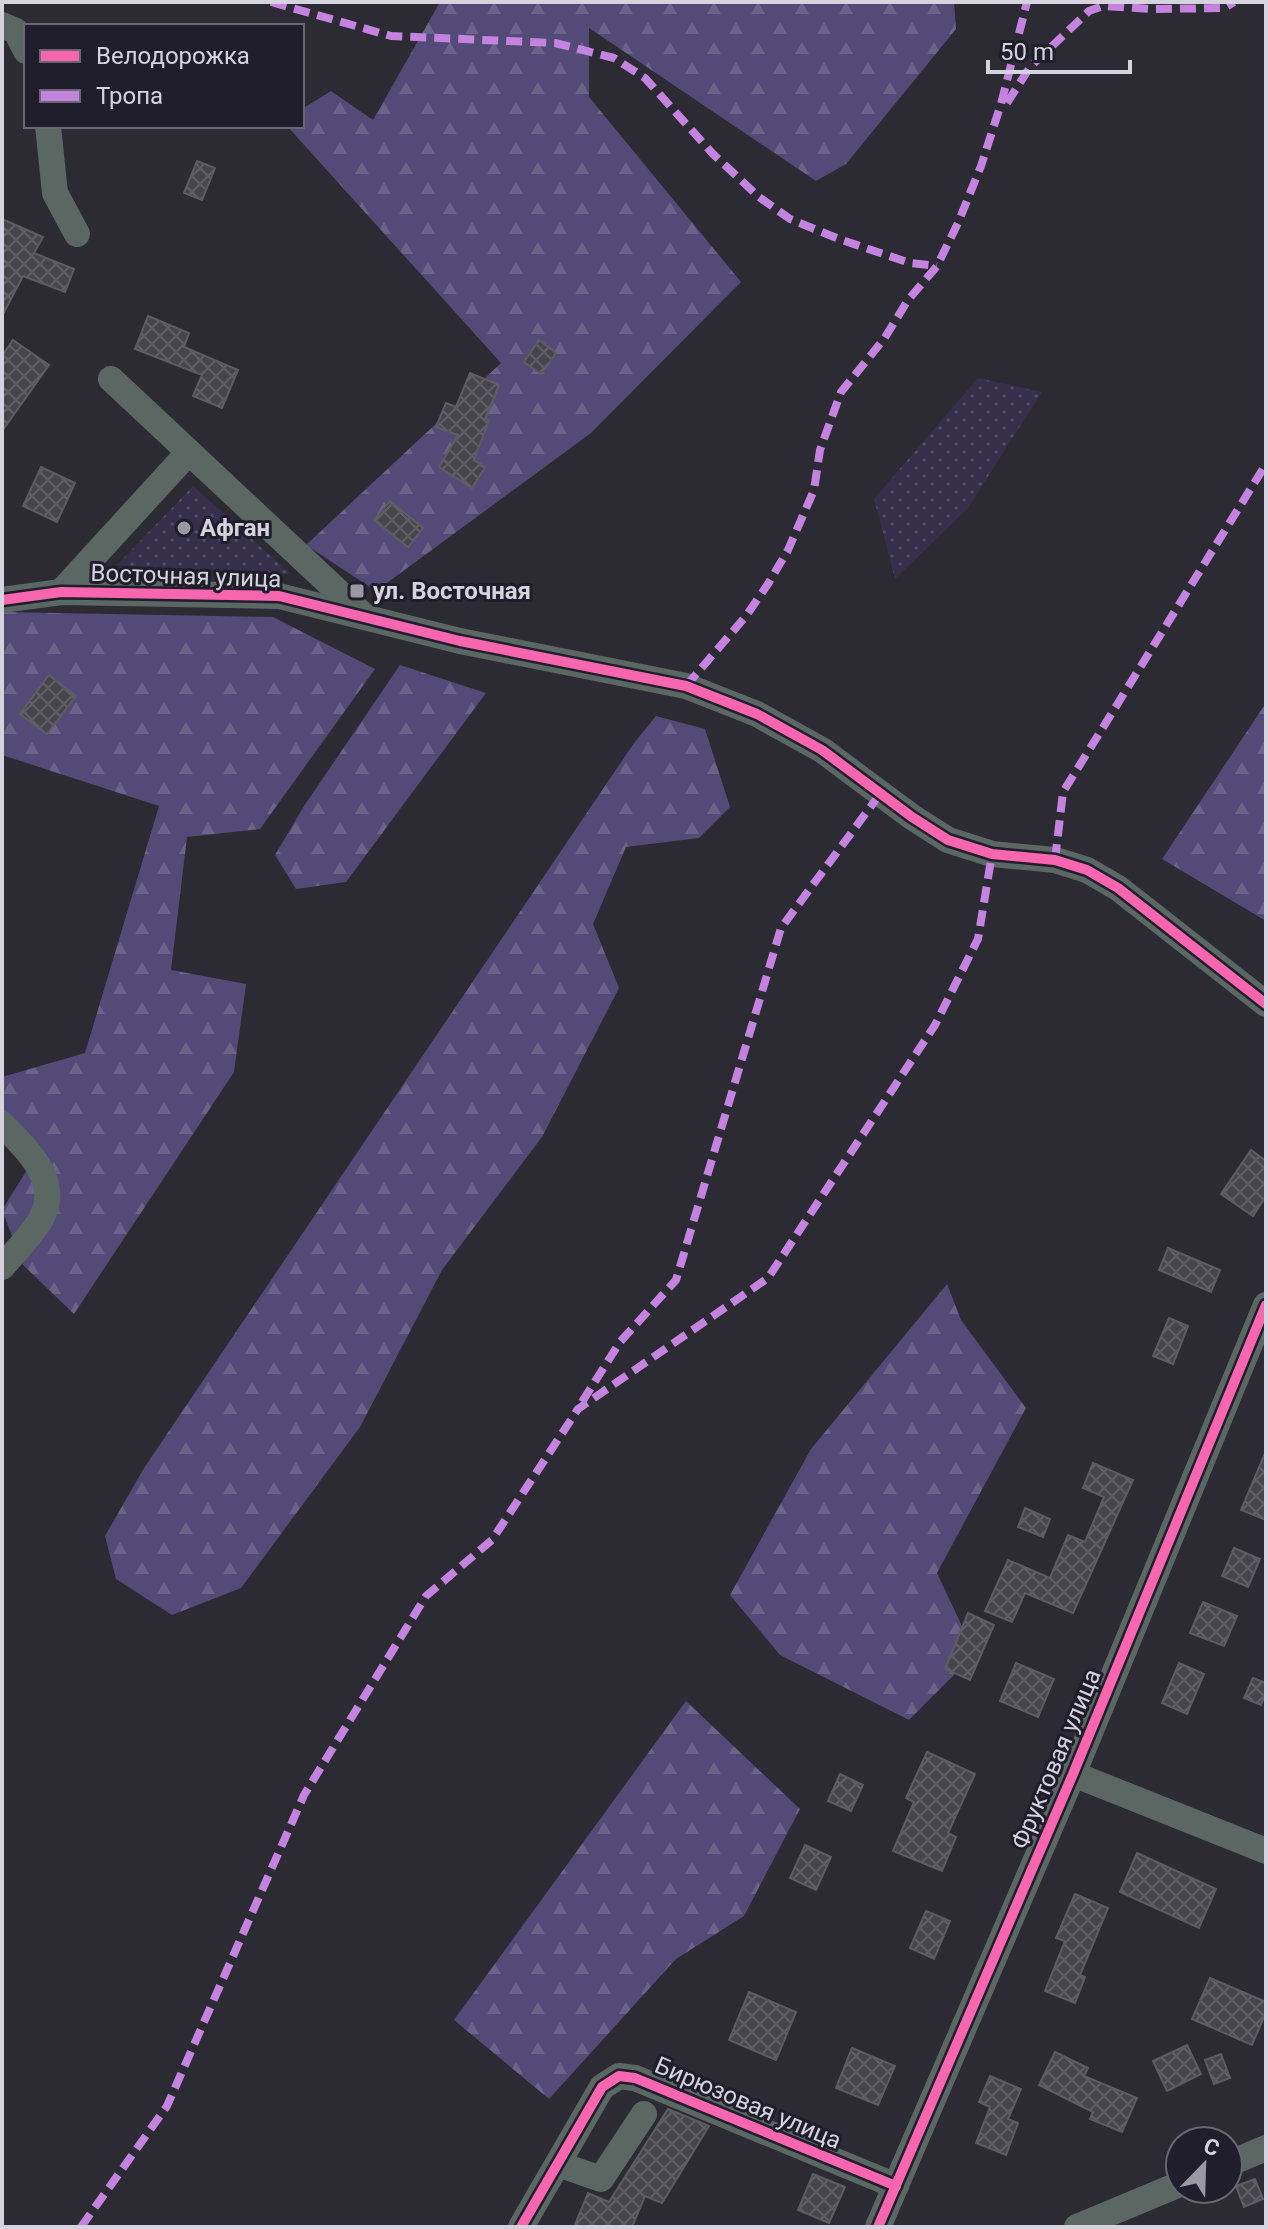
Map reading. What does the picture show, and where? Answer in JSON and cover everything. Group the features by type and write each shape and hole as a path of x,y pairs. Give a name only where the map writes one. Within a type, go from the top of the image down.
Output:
{"street":[{"path":"2,25 16,31 24,47"},
{"path":"48,128 55,193 77,234"},
{"path":"111,379 366,617"},
{"path":"61,592 189,452"},
{"name":"Восточная улица","path":"2,600 61,592 279,596 460,641 686,686 757,714 822,750 948,840 992,854 1055,860 1087,870 1118,888 1266,1004"},
{"path":"2,1124 37,1160 48,1187 43,1216 2,1267"},
{"name":"Фруктовая улица","path":"878,2227 1073,1774 1266,1305"},
{"path":"1073,1774 1266,1851"},
{"name":"Бирюзовая улица","path":"521,2227 602,2087 619,2076 635,2078 896,2186"},
{"path":"558,2164 601,2179 644,2114"},
{"path":"1244,2157 1266,2148"},
{"path":"1077,2227 1164,2191"}],"shaded area":[{"path":"978,378 1042,392 968,508 895,579 874,499"},
{"path":"193,486 291,574 117,565"}],"green space":[{"path":"440,2 954,2 956,29 846,164 816,181 589,28 589,97 741,282 591,433 376,591 306,545 501,363 289,128 304,128 304,108 331,91 373,120"},
{"path":"2,612 273,617 375,669 260,829 187,837 171,970 246,984 234,1072 74,1314 23,1265 2,1210 27,1170 2,1138 2,1077 85,1053 159,806 2,755"},
{"path":"400,665 486,693 346,882 296,889 275,855 304,806"},
{"path":"1266,703 1266,921 1162,859"},
{"path":"656,716 705,729 730,807 699,838 626,847 593,924 619,988 542,1137 442,1270 360,1427 241,1588 172,1615 116,1579 105,1536 144,1468 634,743"},
{"path":"947,1284 961,1320 1026,1408 937,1573 975,1654 909,1720 780,1655 730,1595 811,1449"},
{"path":"686,1701 800,1809 744,1916 676,1959 549,2099 454,2020"}],"building":[{"path":"197,161 215,168 202,200 184,193"},
{"path":"2,219 43,237 34,253 74,269 65,292 23,276 2,316"},
{"path":"148,316 189,333 184,347 238,370 222,408 193,396 202,375 135,349"},
{"path":"13,340 49,365 2,431 2,356"},
{"path":"539,340 556,353 541,374 524,362"},
{"path":"470,373 499,385 485,419 489,420 474,460 485,467 472,488 439,467 458,435 436,427 446,403 456,407"},
{"path":"41,467 75,483 57,522 23,506"},
{"path":"390,501 423,528 408,547 374,520"},
{"path":"49,675 76,696 47,734 20,714"},
{"path":"1251,1150 1266,1161 1266,1196 1253,1216 1221,1194"},
{"path":"1168,1248 1220,1270 1211,1292 1159,1270"},
{"path":"1169,1318 1188,1326 1173,1364 1153,1356"},
{"path":"1266,1451 1266,1520 1241,1510"},
{"path":"1093,1463 1133,1480 1073,1613 1025,1593 1012,1622 985,1611 1008,1560 1050,1578 1068,1535 1085,1542 1104,1497 1083,1488"},
{"path":"1025,1508 1050,1519 1043,1537 1018,1527"},
{"path":"1234,1548 1260,1559 1248,1587 1222,1576"},
{"path":"1203,1602 1237,1616 1224,1646 1190,1633"},
{"path":"968,1613 994,1625 970,1680 945,1669"},
{"path":"1016,1663 1054,1679 1038,1717 1000,1701"},
{"path":"1179,1663 1204,1674 1187,1714 1162,1703"},
{"path":"1253,1678 1266,1683 1261,1705 1244,1698"},
{"path":"927,1752 975,1774 948,1833 956,1837 942,1871 893,1851 914,1802 906,1798"},
{"path":"840,1774 863,1785 851,1811 828,1801"},
{"path":"805,1845 831,1857 816,1890 790,1878"},
{"path":"1137,1853 1216,1889 1199,1928 1120,1892"},
{"path":"1075,1894 1108,1908 1080,1975 1085,1977 1075,2003 1045,1991 1065,1941 1056,1938"},
{"path":"926,1911 950,1921 934,1959 910,1948"},
{"path":"1210,1978 1266,2002 1266,2012 1252,2045 1192,2019"},
{"path":"749,1992 796,2012 776,2060 729,2040"},
{"path":"1187,2045 1201,2074 1167,2091 1153,2061"},
{"path":"852,2048 895,2066 878,2105 836,2088"},
{"path":"1055,2052 1088,2068 1084,2076 1137,2098 1122,2132 1090,2119 1093,2112 1039,2085"},
{"path":"1221,2054 1230,2078 1214,2084 1205,2060"},
{"path":"990,2076 1021,2089 1008,2119 1018,2123 1006,2155 976,2143 990,2107 979,2102"},
{"path":"668,2109 709,2126 662,2203 645,2196 632,2227 574,2227 588,2193 609,2202"},
{"path":"813,2174 845,2187 829,2223 798,2210"},
{"path":"1255,2179 1263,2199 1244,2207 1244,2183"}],"marked path":[{"path":"271,2 391,36 555,43 614,58 645,78 713,154 759,197 790,219 910,263 937,266"},
{"path":"686,686 746,616 768,584 788,550 814,490 820,450 841,392 884,339 908,300 937,266 981,166 1001,104 1027,2"},
{"path":"1007,103 1030,67 1089,11 1103,6 1224,8 1234,2"},
{"path":"1055,860 1063,792 1266,464"},
{"path":"582,1402 620,1342 676,1280 781,928 880,794"},
{"path":"81,2227 167,2106 304,1795 426,1596 492,1540 578,1409 768,1278 935,1025 978,939 992,854"}],"cycle path":[{"path":"2,600 61,592 279,596 460,641 686,686 757,714 822,750 948,840 992,854 1055,860 1087,870 1118,888 1266,1004"},
{"path":"878,2227 1073,1774 1266,1305"},
{"path":"521,2227 602,2087 619,2076 635,2078 896,2186"}],"place":[{"name":"Афган","path":"184,528"},
{"name":"ул. Восточная","path":"357,591"}]}
